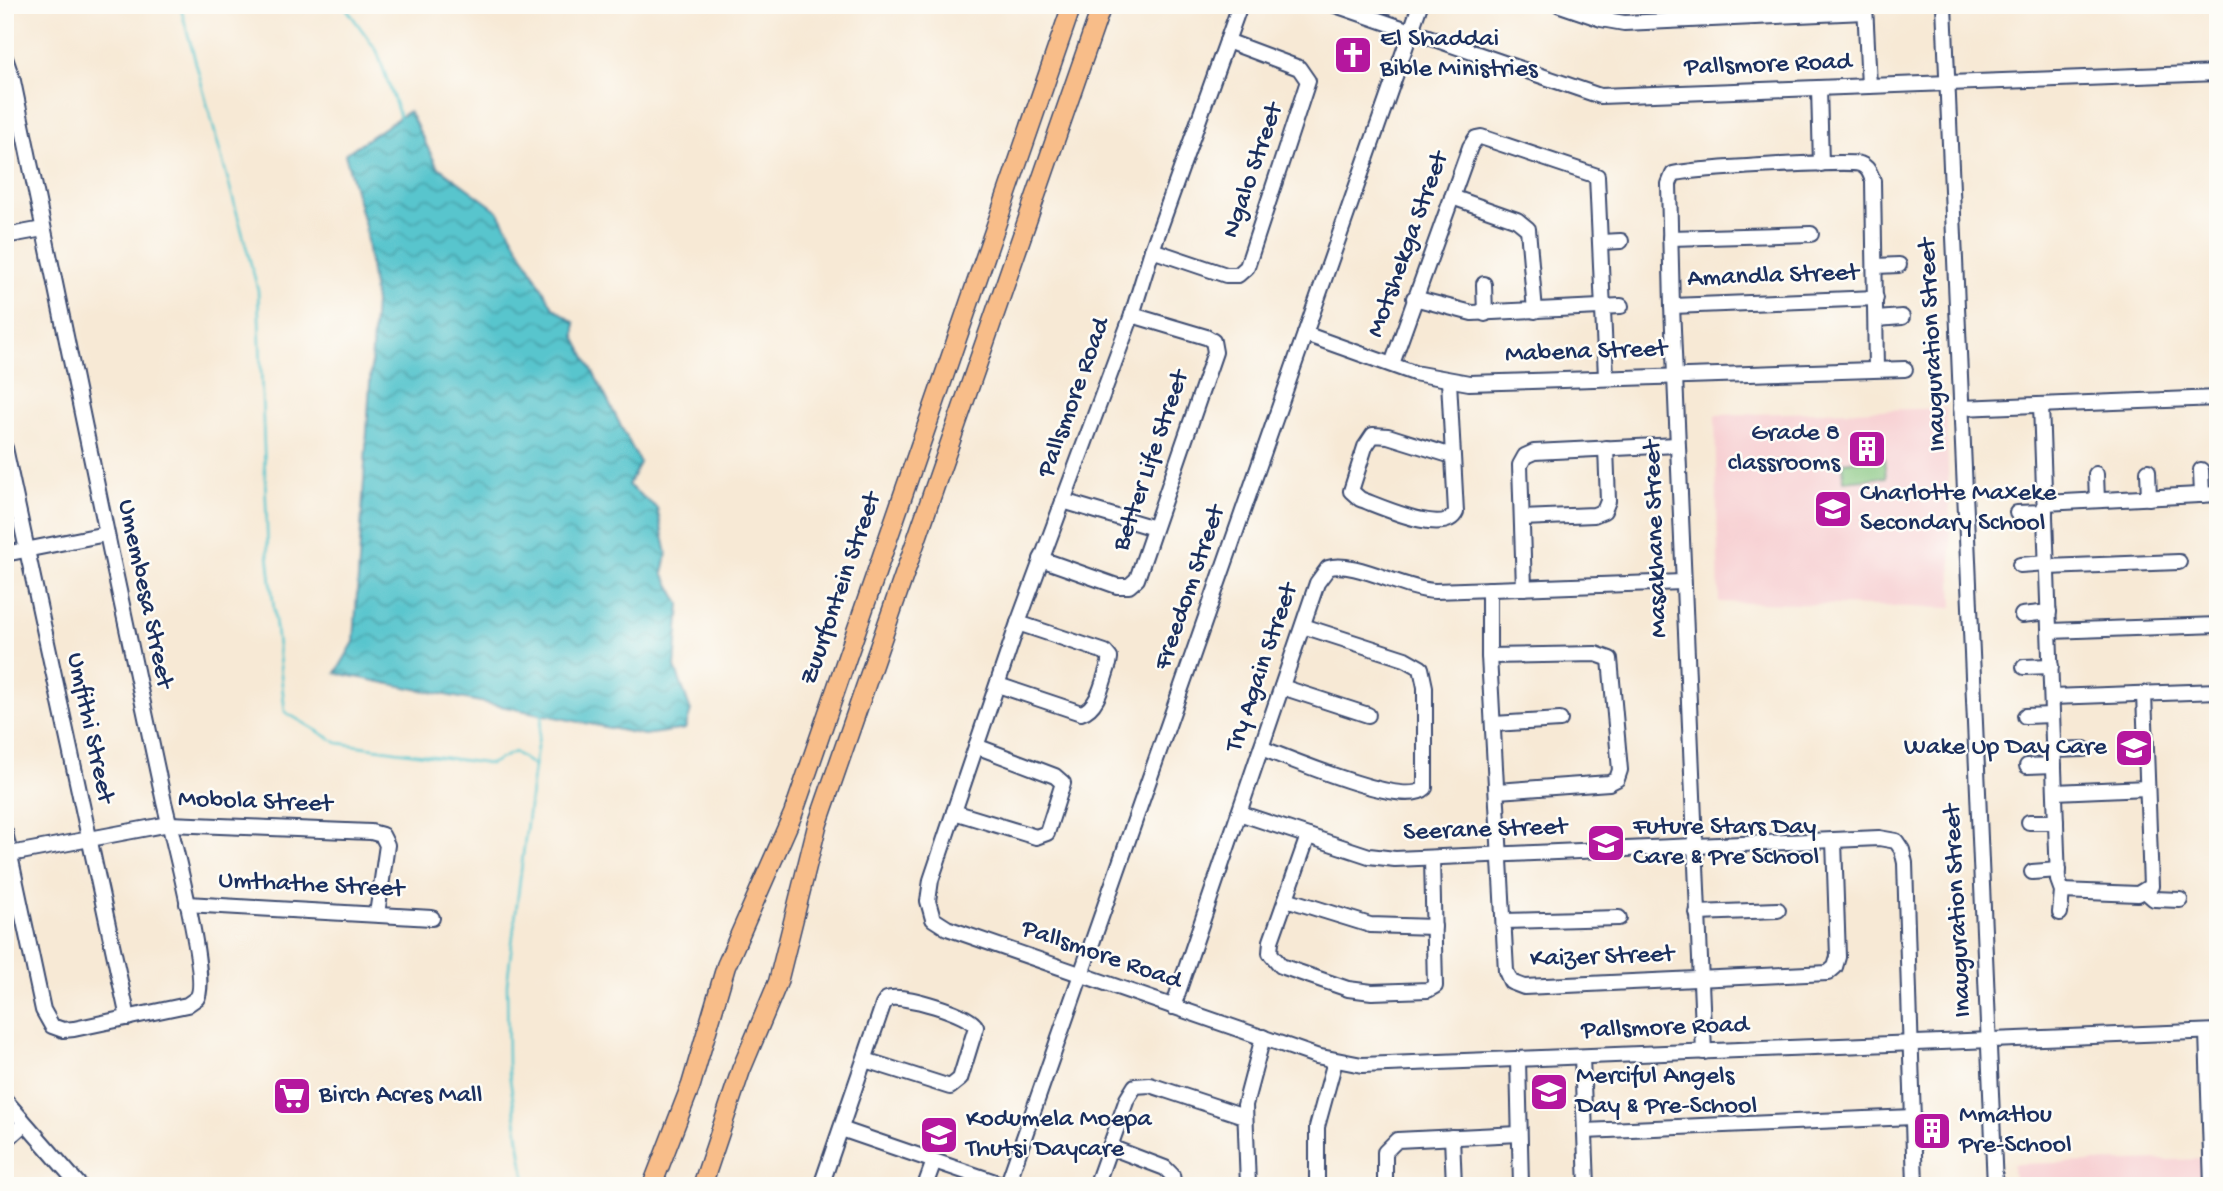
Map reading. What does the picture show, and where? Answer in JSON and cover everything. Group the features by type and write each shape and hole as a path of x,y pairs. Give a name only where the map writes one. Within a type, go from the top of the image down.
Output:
{"main road":[{"name":"Zuurfontein Street","path":"652,1186 691,1085 726,966 793,814 1072,5"},
{"name":"Zuurfontein Street","path":"702,1186 741,1070 778,982 817,826 1102,5"}],"street":[{"name":"Pallsmore Road","path":"1240,5 1152,250 1132,315 1041,559 976,746 929,892 928,908 933,919 947,928 1335,1062 1376,1066 2212,1031"},
{"name":"Pallsmore Road","path":"1335,5 1600,96 2218,73"},
{"name":"Freedom Street","path":"1007,1186 1420,5"},
{"path":"1560,5 1601,19 1624,23 1865,9 1869,86"},
{"name":"Inauguration Street","path":"1944,5 1995,1186"},
{"name":"Ngalo Street","path":"1152,250 1226,275 1238,275 1247,267 1308,81 1299,68 1227,41"},
{"name":"Umembesa Street","path":"5,58 187,904 202,980 200,994 187,1005 69,1030 57,1029 47,1021 43,1010 8,854"},
{"path":"1819,89 1821,164"},
{"name":"Motshekga Street","path":"1392,364 1473,142 1476,138 1486,137 1597,176 1606,377"},
{"name":"Masakhane Street","path":"1704,1052 1693,846 1672,306 1669,184 1673,174 1857,163 1869,171 1873,181 1876,267"},
{"path":"1452,197 1517,220 1528,229 1535,311"},
{"path":"5,236 43,229"},
{"path":"1670,238 1811,234"},
{"path":"1601,242 1621,241"},
{"path":"1876,369 1876,267 1899,265"},
{"path":"1485,284 1485,314"},
{"path":"1415,298 1459,312 1485,314 1621,306"},
{"name":"Amandla Street","path":"1672,306 1876,298"},
{"name":"Better Life Street","path":"1041,559 1117,586 1129,586 1137,579 1215,348 1213,341 1206,337 1132,315"},
{"path":"1877,319 1902,317"},
{"name":"Mabena Street","path":"1305,334 1449,381 1905,369"},
{"path":"1449,381 1456,512 1448,522 1433,523 1360,499 1351,491 1352,480 1365,447 1373,435 1388,436 1452,456"},
{"path":"1961,408 2218,398"},
{"path":"2041,405 2058,870 2062,891 2060,913"},
{"path":"1524,587 1521,465 1525,456 1534,452 1677,445"},
{"name":"Umfithi Street","path":"5,448 128,1018"},
{"path":"1522,518 1594,515 1604,511 1608,501 1606,448"},
{"path":"2201,470 2202,495"},
{"path":"2148,471 2149,498"},
{"path":"2096,474 2097,500"},
{"path":"2017,513 2097,500 2218,494"},
{"path":"1063,500 1154,528"},
{"path":"5,554 106,534"},
{"path":"2020,565 2179,562"},
{"name":"Try Again Street","path":"1173,1007 1320,577 1334,566 1421,591 1683,582"},
{"name":"Kaizer Street","path":"1489,589 1489,656 1507,975 1519,986 1828,973 1835,967 1838,957 1835,841"},
{"path":"2022,615 2049,612"},
{"path":"998,685 1074,712 1085,712 1095,703 1110,664 1110,658 1105,652 1018,623"},
{"path":"2050,631 2218,625"},
{"path":"1261,748 1377,789 1414,793 1426,788 1425,687 1421,668 1405,659 1303,626"},
{"path":"1489,656 1596,654 1610,659 1620,770 1617,779 1609,783 1497,790"},
{"path":"2024,667 2051,666"},
{"path":"1282,687 1368,715"},
{"path":"2052,697 2218,691"},
{"path":"2144,694 2152,880 2146,892"},
{"path":"2025,716 2052,715"},
{"path":"1494,724 1560,720"},
{"path":"954,812 1036,837 1047,833 1062,794 1063,783 1055,776 976,746"},
{"path":"2054,750 2084,749"},
{"path":"2027,766 2054,765"},
{"path":"2055,792 2147,788"},
{"name":"Seerane Street","path":"1239,813 1382,859 1501,857 1885,838 1896,841 1902,850 1916,1186"},
{"path":"2029,822 2056,822"},
{"name":"Mobola Street","path":"8,854 169,824 231,824 378,833 385,840 387,850 377,914"},
{"path":"5,832 8,854"},
{"path":"1308,836 1271,941 1272,959 1281,966 1361,992 1428,990 1435,986 1432,859"},
{"path":"2032,872 2058,870"},
{"path":"2062,891 2146,892 2154,899 2180,900"},
{"path":"1286,899 1370,925 1434,927"},
{"name":"Umthathe Street","path":"187,904 432,918"},
{"path":"1697,913 1777,910"},
{"path":"1504,921 1619,918"},
{"path":"821,1186 883,1005 891,997 904,997 967,1017 974,1021 976,1027 962,1075 958,1083 950,1087 865,1060"},
{"path":"2212,1031 2212,1186"},
{"path":"1248,1186 1244,1116 1249,1082 1263,1037"},
{"path":"1582,1057 1587,1186"},
{"path":"1518,1060 1521,1186"},
{"path":"1317,1186 1317,1127 1335,1062"},
{"path":"1096,1186 1127,1099 1135,1086 1150,1085 1244,1116"},
{"path":"5,1100 80,1186"},
{"path":"1585,1131 1913,1117"},
{"path":"5,1141 24,1124"},
{"path":"841,1129 1007,1186"},
{"path":"1385,1186 1385,1152 1391,1143 1404,1139 1518,1134"},
{"path":"1452,1137 1454,1186"},
{"path":"1110,1147 1165,1168 1172,1175 1174,1186"},
{"path":"925,1186 934,1161"}],"shaded area":[{"name":"Charlotte Maxeke Secondary School","path":"1946,408 1953,608 1719,602 1715,415"},
{"path":"2205,1159 2206,1186 2014,1186 2013,1164"}],"green space":[{"path":"1884,457 1886,477 1844,481 1843,462"}],"water":[{"path":"409,111 437,166 498,211 553,307 575,323 575,337 640,463 628,485 657,508 667,554 663,573 680,604 675,667 691,711 685,729 644,735 336,673 354,642 375,302 365,226 345,154"}],"waterway":[{"path":"180,5 258,290 268,554 285,712 338,743 490,764 514,752 534,766 507,984 508,1066 526,1186"},
{"path":"344,5 377,51 401,120"},
{"path":"534,766 543,711"}],"place":[{"name":"El Shaddai Bible Ministries","path":"1353,55"},
{"name":"Grade 8 classrooms","path":"1867,449"},
{"name":"Charlotte Maxeke Secondary School","path":"1833,509"},
{"name":"Wake Up Day Care","path":"2134,748"},
{"name":"Future Stars Day Care & Pre School","path":"1606,843"},
{"name":"Merciful Angels Day & Pre-School","path":"1549,1092"},
{"name":"Birch Acres Mall","path":"292,1096"},
{"name":"Mmatlou Pre-School","path":"1932,1131"},
{"name":"Kodumela Moepa Thutsi Daycare","path":"939,1135"}]}
